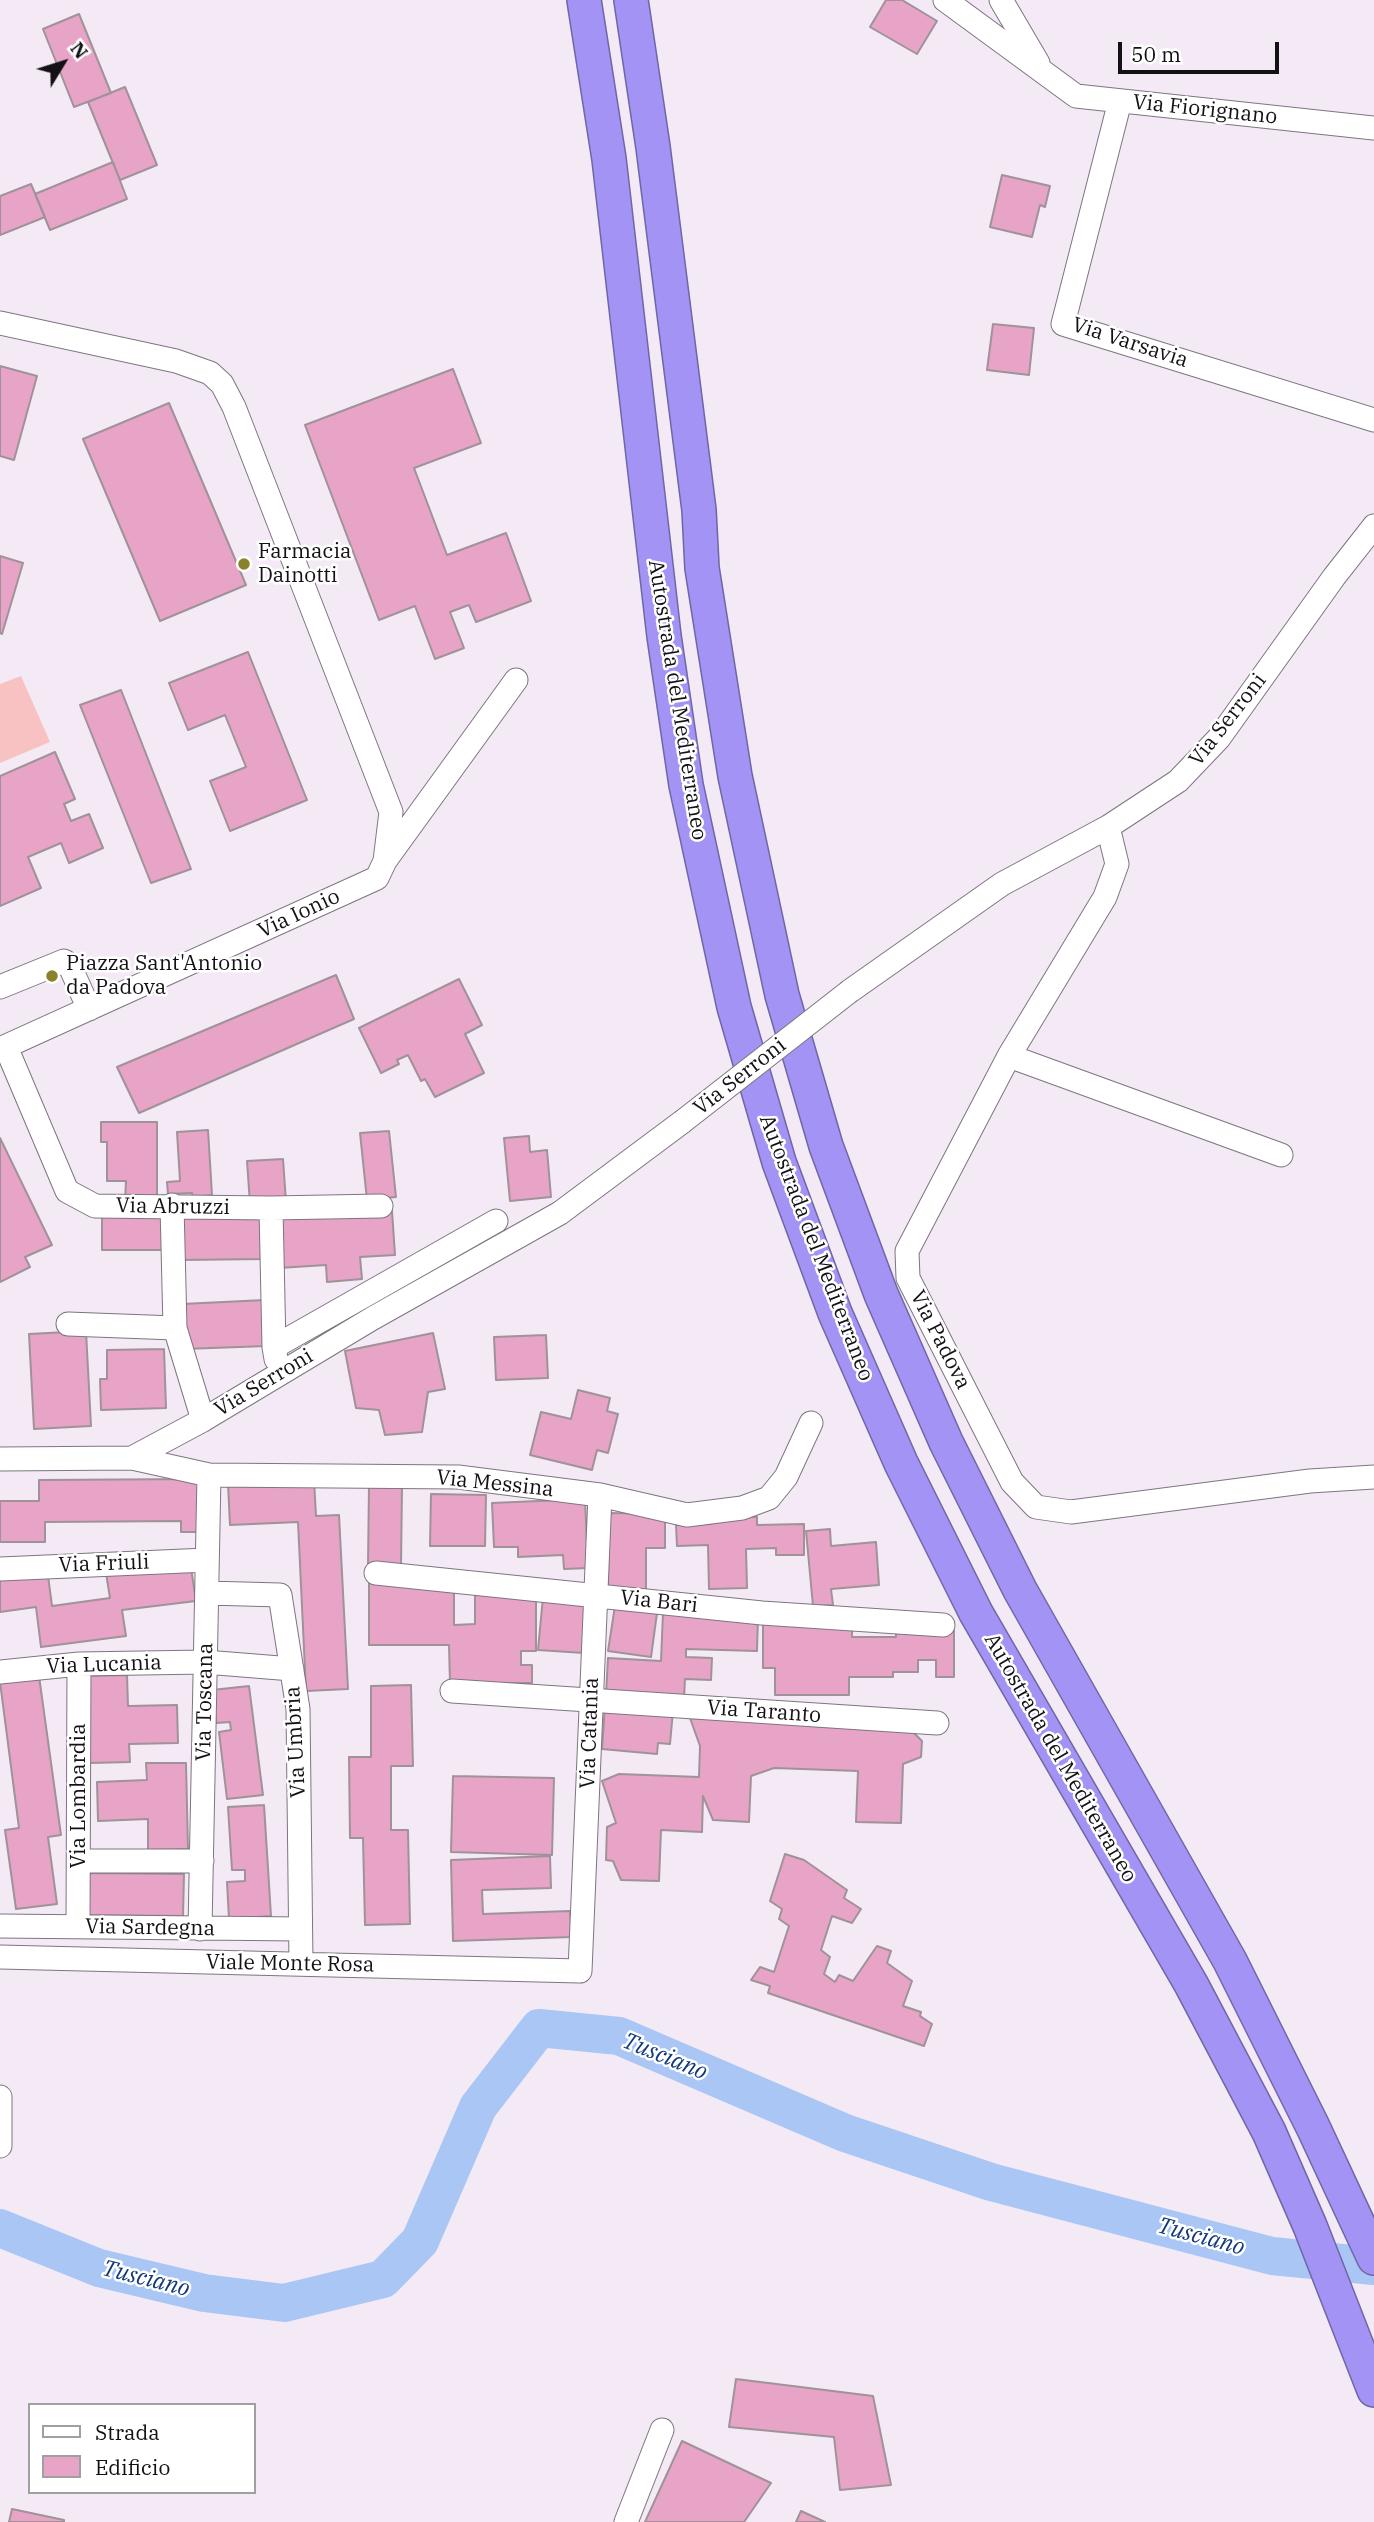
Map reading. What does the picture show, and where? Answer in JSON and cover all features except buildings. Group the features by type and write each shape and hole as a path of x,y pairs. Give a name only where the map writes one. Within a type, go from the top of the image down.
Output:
{"highway":[{"name":"Autostrada del Mediterraneo","path":"584,0 610,159 664,636 684,777 734,1007 779,1162 835,1312 895,1451 970,1601 1191,1984 1269,2132 1357,2341 1374,2390"},
{"path":"631,0 653,147 699,510 702,568 735,776 782,995 826,1146 881,1294 946,1442 1020,1590 1230,1961 1313,2127 1374,2258"}],"street":[{"name":"Via Fiorignano","path":"945,0 1076,96 1374,128"},
{"name":"Via Fiorignano","path":"1000,0 1043,72"},
{"name":"Via Varsavia","path":"1120,101 1063,324 1374,420"},
{"path":"0,323 176,361 210,373 222,384 234,407 391,812 386,861"},
{"name":"Via Serroni","path":"0,1460 132,1458 203,1420 279,1372 560,1213 850,991 1002,884 1108,827 1178,781 1219,738 1334,577 1374,526"},
{"name":"Via Ionio","path":"3,1048 377,878 386,861 516,680"},
{"name":"Via Padova","path":"1108,827 1117,864 1105,897 1009,1056 907,1251 908,1278 1012,1482 1036,1507 1071,1512 1310,1481 1374,1477"},
{"path":"0,987 64,961 69,964 89,1009"},
{"name":"Via Abruzzi","path":"3,1048 67,1191 95,1206 381,1206"},
{"path":"1009,1056 1281,1155"},
{"path":"172,1205 175,1328 203,1420"},
{"path":"271,1208 274,1347 279,1372"},
{"path":"274,1347 496,1221"},
{"path":"68,1324 175,1328"},
{"name":"Via Messina","path":"132,1458 209,1475 458,1477 600,1495 687,1515 742,1508 769,1498 786,1477 811,1423"},
{"name":"Via Toscana","path":"200,1929 209,1475"},
{"name":"Via Catania","path":"580,1972 600,1495"},
{"name":"Via Friuli","path":"0,1569 208,1560"},
{"name":"Via Bari","path":"376,1573 762,1613 943,1625"},
{"name":"Via Umbria","path":"207,1593 280,1595 298,1709 300,1964"},
{"name":"Via Lucania","path":"0,1672 79,1664 205,1662 292,1669"},
{"name":"Via Lombardia","path":"78,1927 79,1664"},
{"name":"Via Taranto","path":"452,1691 937,1723"},
{"path":"79,1861 202,1861"},
{"name":"Via Sardegna","path":"0,1926 300,1928"},
{"name":"Viale Monte Rosa","path":"0,1957 580,1972"},
{"path":"0,2097 1,2142"},
{"path":"626,2522 662,2430"}],"shaded area":[{"path":"21,676 50,742 0,763 0,684"}],"waterway":[{"name":"Tusciano","path":"0,2228 99,2268 204,2293 284,2303 383,2279 420,2241 478,2107 539,2028 619,2036 845,2133 991,2182 1272,2256 1374,2266"}],"place":[{"name":"Farmacia Dainotti","path":"244,564"},
{"name":"Piazza Sant'Antonio da Padova","path":"52,976"}]}
